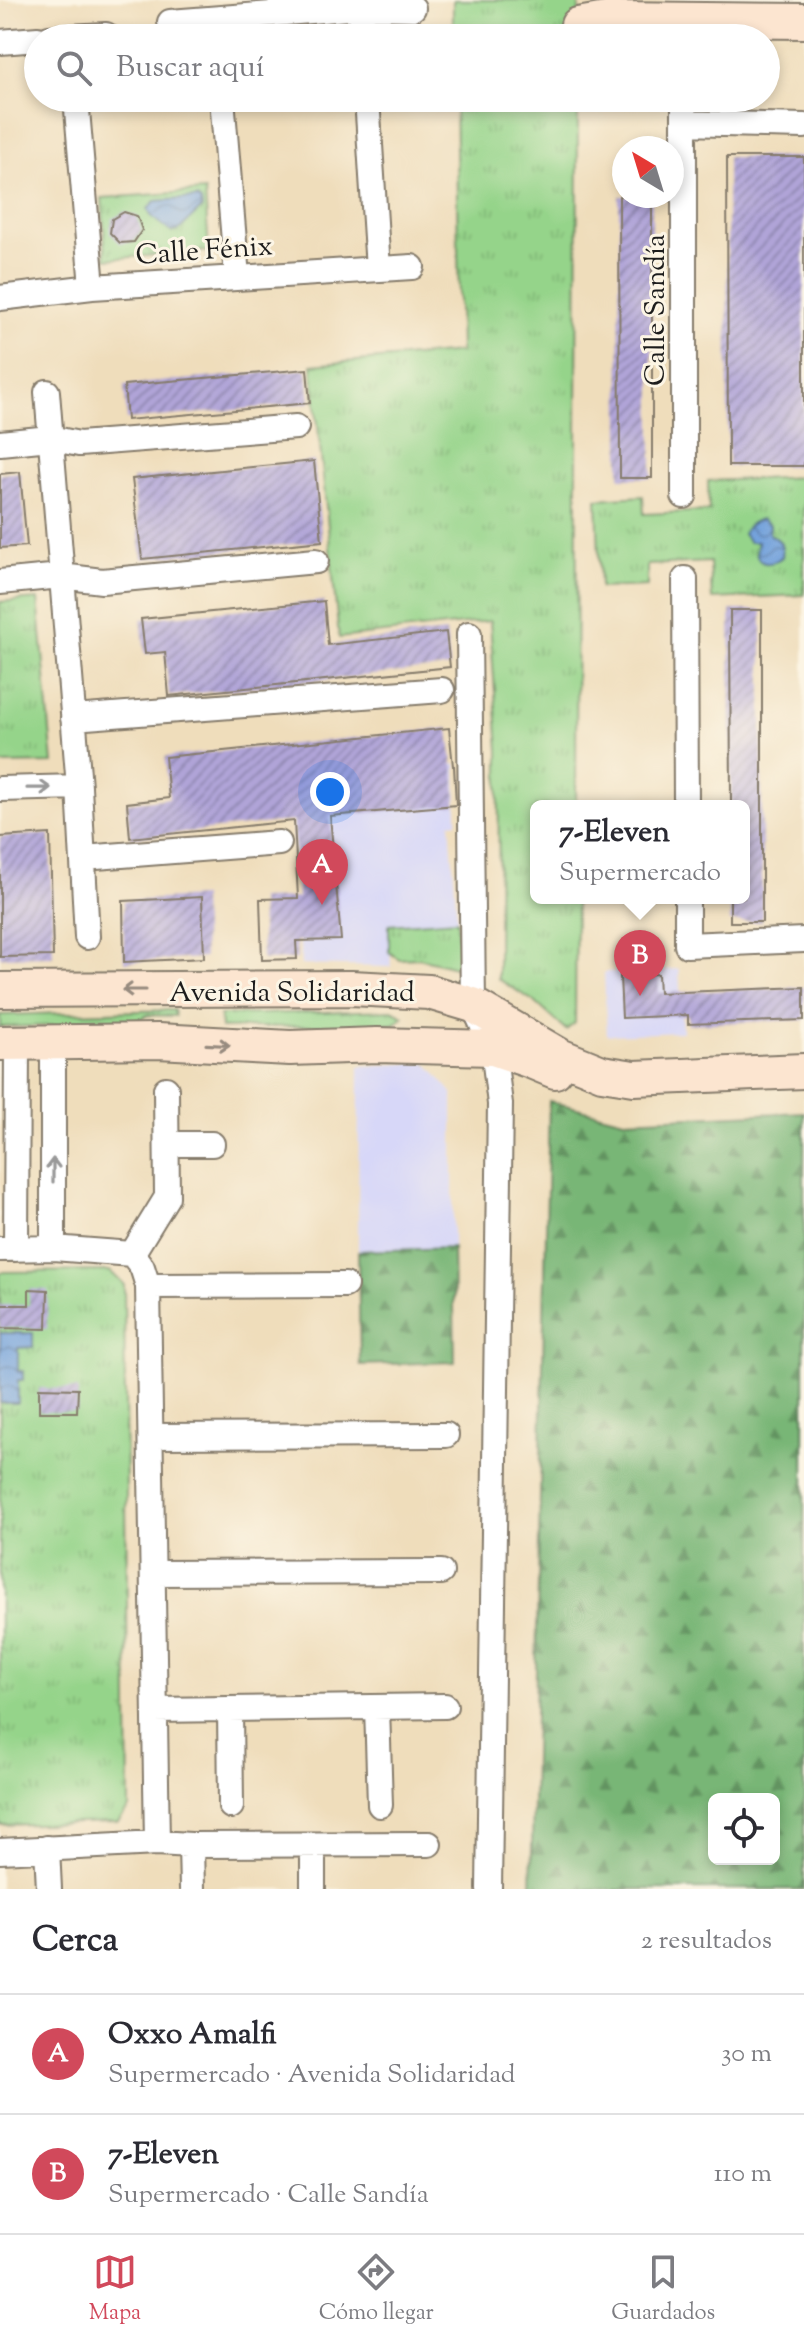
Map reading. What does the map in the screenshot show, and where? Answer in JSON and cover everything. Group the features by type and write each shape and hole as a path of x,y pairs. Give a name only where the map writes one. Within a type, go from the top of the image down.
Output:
{"main road":[{"path":"702,24 734,11 804,21"},
{"path":"584,24 612,19 642,24"},
{"name":"Avenida Solidaridad","path":"0,990 376,988 429,992 473,1005 560,1056 602,1073 634,1078 804,1071"},
{"name":"Avenida Solidaridad","path":"9,1043 158,1041 290,1048 377,1045 493,1048 577,1081 633,1094 804,1086"}],"street":[{"path":"361,7 362,24"},
{"path":"244,24 361,7 413,8"},
{"path":"170,22 185,24"},
{"path":"0,42 24,40"},
{"path":"77,112 92,287"},
{"path":"223,112 237,277"},
{"path":"368,112 378,269"},
{"name":"Calle Sandía","path":"684,112 684,496"},
{"path":"684,123 804,126"},
{"name":"Calle Fénix","path":"0,298 92,287 412,267"},
{"path":"47,392 79,787 87,937"},
{"path":"0,443 50,438 79,444 296,427"},
{"path":"0,582 61,576 102,581 316,561"},
{"path":"685,579 686,800"},
{"path":"469,634 473,1005 493,1048 500,1104 489,1889"},
{"path":"73,718 442,690"},
{"path":"0,789 79,787"},
{"path":"83,858 279,843"},
{"path":"687,904 687,945 804,940"},
{"path":"53,1042 53,1248"},
{"path":"9,1043 8,1249 53,1248 132,1254 142,1267 148,1286 157,1843"},
{"path":"132,1254 167,1197 166,1089"},
{"path":"167,1144 212,1144"},
{"path":"148,1286 345,1285"},
{"path":"151,1436 446,1435"},
{"path":"153,1573 441,1572"},
{"path":"155,1710 445,1706"},
{"path":"377,1707 380,1805"},
{"path":"230,1709 231,1806"},
{"path":"0,1851 157,1843 429,1844"},
{"path":"191,1845 192,1889"},
{"path":"313,1845 313,1889"},
{"path":"47,1848 49,1889"}],"shaded area":[{"path":"456,764 457,822 450,823 457,920 389,925 391,967 301,965 290,780"},
{"path":"679,969 682,1032 607,1035 604,972"},
{"path":"427,1063 453,1094 453,1248 358,1251 359,1066"}],"green space":[{"path":"453,0 579,0 579,24 453,24"},
{"path":"455,112 578,112 576,800 530,800 530,904 576,904 575,1023 566,1030 535,1002 498,979 499,751 490,621 339,638 312,365 460,352"},
{"path":"205,191 209,251 106,259 102,198"},
{"path":"804,477 804,595 712,599 710,562 647,565 647,586 600,588 597,499 643,496 644,514 709,511 708,481"},
{"path":"38,599 53,763 0,764 0,602"},
{"path":"457,920 459,968 419,958 399,959 389,952 389,925"},
{"path":"174,1010 175,1016 148,1015 130,1024 0,1027 0,1015"},
{"path":"392,1010 404,1016 394,1024 221,1028 220,1015"},
{"path":"549,1101 624,1120 804,1112 804,1889 531,1889"},
{"path":"453,1248 455,1362 360,1365 358,1251"},
{"path":"110,1271 124,1285 129,1808 118,1822 0,1825 0,1272"}],"water":[{"path":"197,198 202,208 178,231 171,232 151,216 148,209 155,201"},
{"path":"762,519 770,525 769,534 782,546 782,557 771,563 759,559 758,542 749,542 743,534 750,524"},
{"path":"0,1333 33,1333 33,1347 18,1348 18,1371 23,1371 23,1380 18,1380 18,1403 0,1403"}],"building":[{"path":"727,157 804,157 804,466 728,466"},
{"path":"619,208 652,208 652,478 620,478"},
{"path":"124,212 137,216 142,230 134,242 120,243 110,233 112,219"},
{"path":"307,369 310,403 127,420 124,385"},
{"path":"314,461 322,541 142,559 132,479"},
{"path":"20,472 27,546 0,548 0,474"},
{"path":"324,601 328,645 446,632 450,667 169,696 165,652 145,654 141,619"},
{"path":"730,610 762,610 762,922 730,922 730,904 750,904 750,800 731,800"},
{"path":"449,728 456,805 330,816 341,940 296,941 297,959 262,960 260,899 298,898 294,821 130,838 127,803 169,798 165,757"},
{"path":"50,834 53,956 0,957 0,837"},
{"path":"202,897 204,958 124,962 123,901"},
{"path":"658,974 659,993 804,987 804,1020 688,1024 688,1015 622,1018 620,976"},
{"path":"29,1289 48,1290 47,1329 0,1328 0,1305 29,1305"},
{"path":"39,1388 78,1389 77,1412 39,1412"}],"place":[{"name":"Oxxo Amalfi","path":"322,905"},
{"name":"7-Eleven","path":"640,996"}]}
